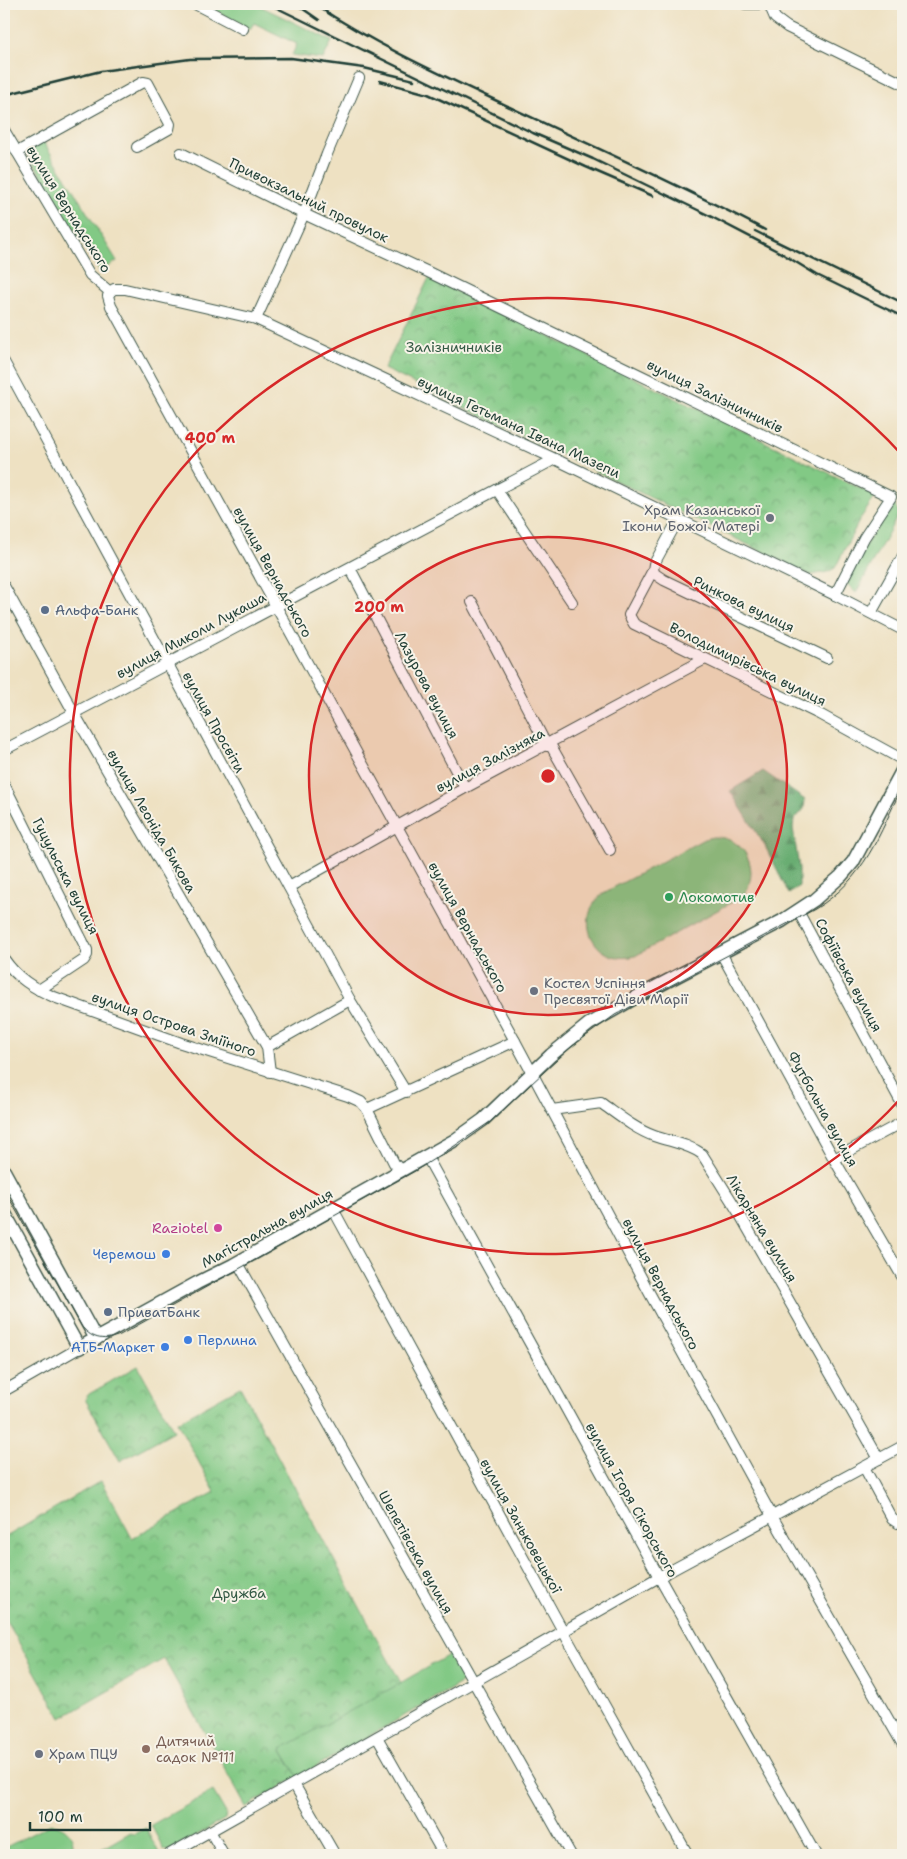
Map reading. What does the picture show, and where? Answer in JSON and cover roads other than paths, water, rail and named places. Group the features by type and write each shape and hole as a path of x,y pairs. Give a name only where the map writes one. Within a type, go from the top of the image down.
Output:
{"main road":[{"name":"Магістральна вулиця","path":"79,1348 197,1283 238,1263 470,1131 514,1092 532,1072 589,1024 798,911 814,900 841,876 853,862 903,769"},
{"path":"4,1171 96,1339"},
{"path":"4,1212 79,1348"}],"street":[{"path":"195,4 243,29"},
{"path":"745,4 760,4"},
{"path":"769,4 775,18 787,27 903,84"},
{"path":"256,319 304,214 359,78"},
{"path":"17,152 143,82 148,84 170,124 169,129 137,147"},
{"name":"вулиця Вернадського","path":"4,130 90,275 110,292 108,296 111,306 532,1072 650,1294 772,1516 903,1745"},
{"name":"Привокзальний провулок","path":"181,153 304,214 426,271"},
{"name":"вулиця Залізничників","path":"426,271 891,497 864,538 835,595"},
{"name":"вулиця Гетьмана Івана Мазепи","path":"110,292 114,289 125,289 256,319 555,458 903,630"},
{"name":"вулиця Просвіти","path":"4,362 350,1000 406,1092"},
{"name":"вулиця Миколи Лукаша","path":"4,750 555,458"},
{"path":"497,490 572,602"},
{"path":"653,570 654,564 678,518"},
{"path":"871,613 903,556"},
{"name":"Лазурова вулиця","path":"350,568 465,788"},
{"name":"Ринкова вулиця","path":"653,570 655,574 664,580 827,658"},
{"name":"Володимирівська вулиця","path":"653,570 628,615 634,624 819,714 903,760"},
{"name":"вулиця Леоніда Бикова","path":"4,586 74,713 267,1047 270,1072"},
{"path":"472,602 548,745 610,850"},
{"name":"вулиця Залізняка","path":"288,887 465,788 705,659"},
{"name":"Гуцульська вулиця","path":"4,784 87,950 84,960 39,990"},
{"name":"Софіївська вулиця","path":"798,911 903,1106"},
{"name":"Футбольна вулиця","path":"721,953 834,1159 903,1278"},
{"name":"вулиця Острова Зміїного","path":"4,959 20,978 39,990 161,1037 348,1096 361,1102 367,1110"},
{"path":"267,1047 350,1000"},
{"path":"401,1171 394,1163 367,1110 515,1041"},
{"name":"Лікарняна вулиця","path":"552,1110 602,1103 628,1122 653,1136 693,1148 702,1154 744,1221 879,1459"},
{"path":"834,1159 903,1122"},
{"name":"вулиця Ігоря Сікорського","path":"427,1157 659,1577 816,1855"},
{"name":"вулиця Заньковецької","path":"333,1209 563,1631 688,1855"},
{"name":"Шепетівська вулиця","path":"238,1263 473,1681 567,1854"},
{"name":"Магістральна вулиця","path":"4,1391 79,1348"},
{"path":"168,1855 659,1577 903,1446"},
{"path":"864,1467 892,1519 898,1523 903,1521"},
{"path":"377,1736 444,1855"},
{"path":"294,1784 335,1855"},
{"path":"210,1831 224,1855"}],"tram line":[{"path":"4,1189 82,1327 90,1335 104,1339 120,1335 415,1171 490,1122 571,1047 615,1015 815,909 832,897 858,870 878,838 903,785"}],"railway":[{"path":"269,4 533,133 593,159 706,214 781,253 817,275 903,317"},
{"path":"296,4 319,20"},
{"path":"314,4 358,31 426,67 665,180 765,230"},
{"path":"4,95 101,71 190,59 291,58 364,68 414,80"},
{"path":"380,81 428,94 653,196"},
{"path":"755,231 903,303"}],"place":[{"name":"Храм Казанської Ікони Божої Матері","path":"770,518"},
{"name":"Альфа-Банк","path":"45,610"},
{"name":"Локомотив","path":"669,897"},
{"name":"Костел Успіння Пресвятої Діви Марії","path":"534,991"},
{"name":"Raziotel","path":"218,1228"},
{"name":"Черемош","path":"166,1254"},
{"name":"ПриватБанк","path":"108,1312"},
{"name":"Перлина","path":"188,1340"},
{"name":"АТБ-Маркет","path":"165,1347"},
{"name":"Дитячий садок №111","path":"146,1749"},
{"name":"Храм ПЦУ","path":"39,1754"}],"park label":[{"name":"Залізничників","path":"454,347"},
{"name":"Дружба","path":"239,1593"}]}
